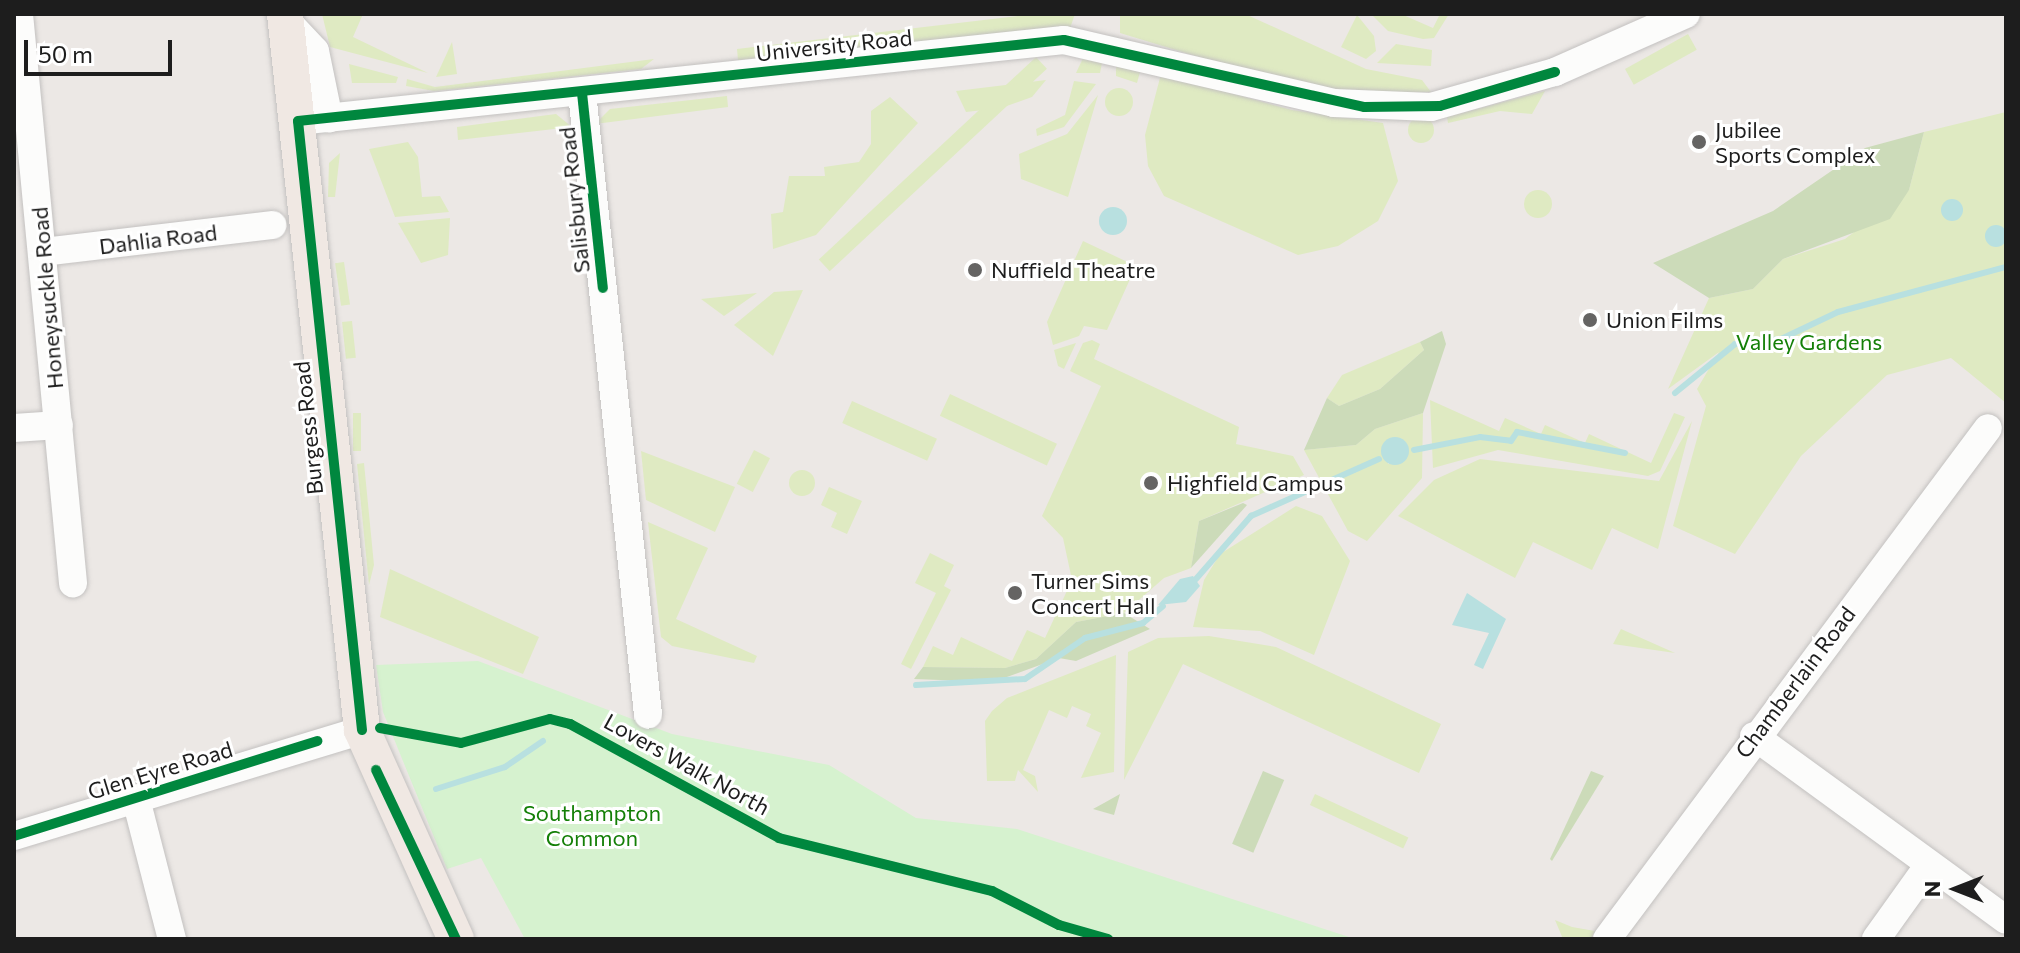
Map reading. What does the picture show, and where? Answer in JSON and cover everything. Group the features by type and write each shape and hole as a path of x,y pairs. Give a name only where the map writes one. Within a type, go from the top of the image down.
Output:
{"main road":[{"name":"Burgess Road","path":"285,17 313,120 362,730 456,939"}],"street":[{"name":"Honeysuckle Road","path":"19,14 26,206 43,252 73,583"},
{"name":"University Road","path":"313,120 1064,40 1334,103 1431,107 1555,72 1686,14"},
{"name":"Salisbury Road","path":"582,93 648,715"},
{"name":"Dahlia Road","path":"43,252 272,225"},
{"path":"14,428 59,425"},
{"name":"Chamberlain Road","path":"1607,939 1754,736 1988,428"},
{"name":"Glen Eyre Road","path":"14,836 362,730"},
{"path":"1754,736 2006,920"},
{"path":"136,799 172,939"},
{"path":"1876,939 1929,865"}],"green space":[{"path":"322,14 363,14 353,37 428,73 330,47"},
{"path":"1034,14 1075,14 1070,28 738,60 737,49"},
{"path":"1120,14 1245,14 1366,69 1422,80 1431,92 1352,94 1225,65 1120,33"},
{"path":"1371,14 1401,14 1433,28 1440,14 1449,14 1434,38 1423,39 1388,31"},
{"path":"1357,15 1374,36 1376,51 1366,59 1341,47"},
{"path":"1688,34 1697,50 1634,85 1625,69"},
{"path":"452,42 457,74 436,77"},
{"path":"1396,44 1432,50 1431,66 1377,63"},
{"path":"1036,57 1047,69 830,271 819,260"},
{"path":"1083,58 1103,58 1100,73 1076,73"},
{"path":"654,59 641,69 434,91 406,86 407,79 435,87"},
{"path":"1116,60 1140,72 1137,83 1116,76"},
{"path":"349,64 398,77 396,83 352,83"},
{"path":"1161,74 1292,110 1383,123 1398,181 1378,221 1338,246 1298,255 1164,196 1148,166 1145,135"},
{"path":"1046,80 1032,97 1001,108 966,112 956,91"},
{"path":"1074,81 1096,84 1064,127 1037,136 1036,129 1065,115"},
{"path":"1119,88 1129,92 1133,102 1129,112 1119,116 1109,112 1105,102 1109,92"},
{"path":"1545,91 1532,114 1500,111 1448,123 1447,117"},
{"path":"1098,95 1068,197 1021,179 1019,154 1067,134"},
{"path":"727,96 728,107 595,124 610,109"},
{"path":"890,97 918,123 816,235 773,249 771,214 783,212 789,176 825,176 824,167 859,162 871,144 871,111"},
{"name":"Valley Gardens","path":"2006,112 2006,403 1951,358 1887,375 1801,456 1735,554 1673,526 1706,406 1697,389 1719,352 1668,389 1709,298 1753,289 1783,259 1845,239 1909,190 1924,132"},
{"path":"556,114 572,127 458,140 457,127"},
{"path":"1421,117 1430,121 1434,130 1430,139 1421,143 1412,139 1408,130 1412,121"},
{"path":"1924,132 1909,190 1890,219 1783,259 1753,289 1709,298 1653,263 1773,211 1865,148"},
{"path":"408,142 418,157 422,197 440,196 449,212 395,217 369,149"},
{"path":"340,153 335,197 328,197 329,163"},
{"path":"1538,190 1548,194 1552,204 1548,214 1538,218 1528,214 1524,204 1528,194"},
{"path":"450,218 448,255 421,263 398,223"},
{"path":"1083,241 1136,266 1107,330 1084,326 1079,336 1053,345 1047,322"},
{"path":"344,262 350,305 341,306 335,263"},
{"path":"803,290 773,356 734,325 774,292"},
{"path":"757,293 724,316 701,299"},
{"path":"352,321 356,358 346,359 342,322"},
{"path":"1442,331 1446,344 1423,413 1375,429 1356,445 1304,450 1327,398 1339,406 1380,389 1424,350 1420,342"},
{"path":"1092,340 1100,344 1094,359 1239,427 1236,444 1293,456 1304,475 1199,521 1191,568 1164,578 1124,613 1076,622 1036,659 1005,668 923,667 933,646 953,655 961,637 1012,661 1027,630 1045,638 1072,580 1063,538 1042,516 1101,386 1070,371 1083,343"},
{"path":"1420,342 1424,350 1380,389 1339,406 1327,398 1342,375"},
{"path":"1076,343 1064,369 1058,366 1054,350"},
{"path":"950,394 1057,444 1047,466 940,416"},
{"path":"1430,400 1499,431 1505,418 1541,434 1545,425 1585,443 1589,434 1651,463 1674,413 1685,417 1660,471 1648,476 1498,450 1433,468"},
{"path":"852,401 937,439 927,461 842,423"},
{"path":"353,413 361,413 361,451 353,451"},
{"path":"1423,413 1422,478 1367,541 1348,531 1304,450 1356,445 1375,429","holes":["1403,441 1402,458 1388,464 1388,442"]},
{"path":"1692,421 1658,549 1612,528 1592,570 1533,542 1515,578 1398,516 1434,480 1480,459 1659,481"},
{"path":"754,450 770,458 753,492 737,484"},
{"path":"641,451 735,487 715,532 646,500"},
{"path":"364,463 374,565 369,585 357,464"},
{"path":"802,470 811,474 815,483 811,492 802,496 793,492 789,483 793,474"},
{"path":"829,487 862,501 847,534 831,527 837,513 821,505"},
{"path":"1243,503 1247,505 1191,568 1199,521"},
{"path":"1296,506 1322,516 1350,561 1314,655 1260,631 1193,627 1204,580 1220,554"},
{"path":"648,522 708,548 676,619 757,656 754,663 672,646 661,637"},
{"path":"930,553 954,565 944,586 951,590 911,669 901,664 936,593 915,583"},
{"path":"390,569 539,637 523,674 380,617"},
{"path":"1124,613 1150,629 1076,661 1059,658 993,682 914,679 923,667 1005,668 1036,659 1076,622"},
{"path":"1621,629 1675,653 1613,644"},
{"path":"1209,636 1276,647 1441,724 1419,773 1183,664 1124,780 1128,652 1158,638"},
{"path":"1116,655 1114,772 1081,778 1101,733 1086,726 1091,714 1072,706 1067,718 1049,710 1023,770 1035,776 1038,792 1018,770 1015,781 987,781 985,721 992,711 1007,698"},
{"name":"Southampton Common","path":"478,661 672,734 829,765 916,818 1017,829 1355,939 525,939 481,858 447,869 383,712 376,665"},
{"path":"1263,771 1284,780 1253,853 1232,844"},
{"path":"1591,771 1604,776 1552,861 1550,859"},
{"path":"1120,794 1114,815 1093,809 1104,803"},
{"path":"1315,794 1408,838 1403,848 1310,805"},
{"path":"1555,920 1595,931 1591,939 1563,939"}],"water":[{"path":"1952,199 1960,202 1963,210 1960,218 1952,221 1944,218 1941,210 1944,202"},
{"path":"1113,207 1123,211 1127,221 1123,231 1113,235 1103,231 1099,221 1103,211"},
{"path":"1996,225 2004,228 2007,236 2004,244 1996,247 1988,244 1985,236 1988,228"},
{"path":"1395,437 1405,441 1409,451 1405,461 1395,465 1385,461 1381,451 1385,441"},
{"path":"1193,576 1200,586 1186,602 1158,605 1180,579"},
{"path":"1467,593 1506,619 1483,669 1474,665 1489,633 1452,625"}],"waterway":[{"path":"1675,393 1735,344 1781,339 1838,312 2006,267"},
{"path":"1414,450 1480,437 1511,441 1517,432 1625,453"},
{"path":"1196,579 1251,516 1379,459"},
{"path":"916,685 1025,679 1085,638 1143,623 1163,606"},
{"path":"436,789 505,767 543,741"}],"cycle path":[{"path":"362,730 298,121 1064,40 1364,107 1440,106 1555,72"},
{"path":"582,93 603,288"},
{"name":"Lovers Walk North","path":"380,728 461,743 550,719 570,724 779,838 992,891 1059,925 1108,939"},
{"path":"14,836 318,741"},
{"path":"376,770 456,939"}],"place":[{"name":"Jubilee Sports Complex","path":"1699,142"},
{"name":"Nuffield Theatre","path":"975,270"},
{"name":"Union Films","path":"1590,320"},
{"name":"Highfield Campus","path":"1151,483"},
{"name":"Turner Sims Concert Hall","path":"1015,593"}]}
